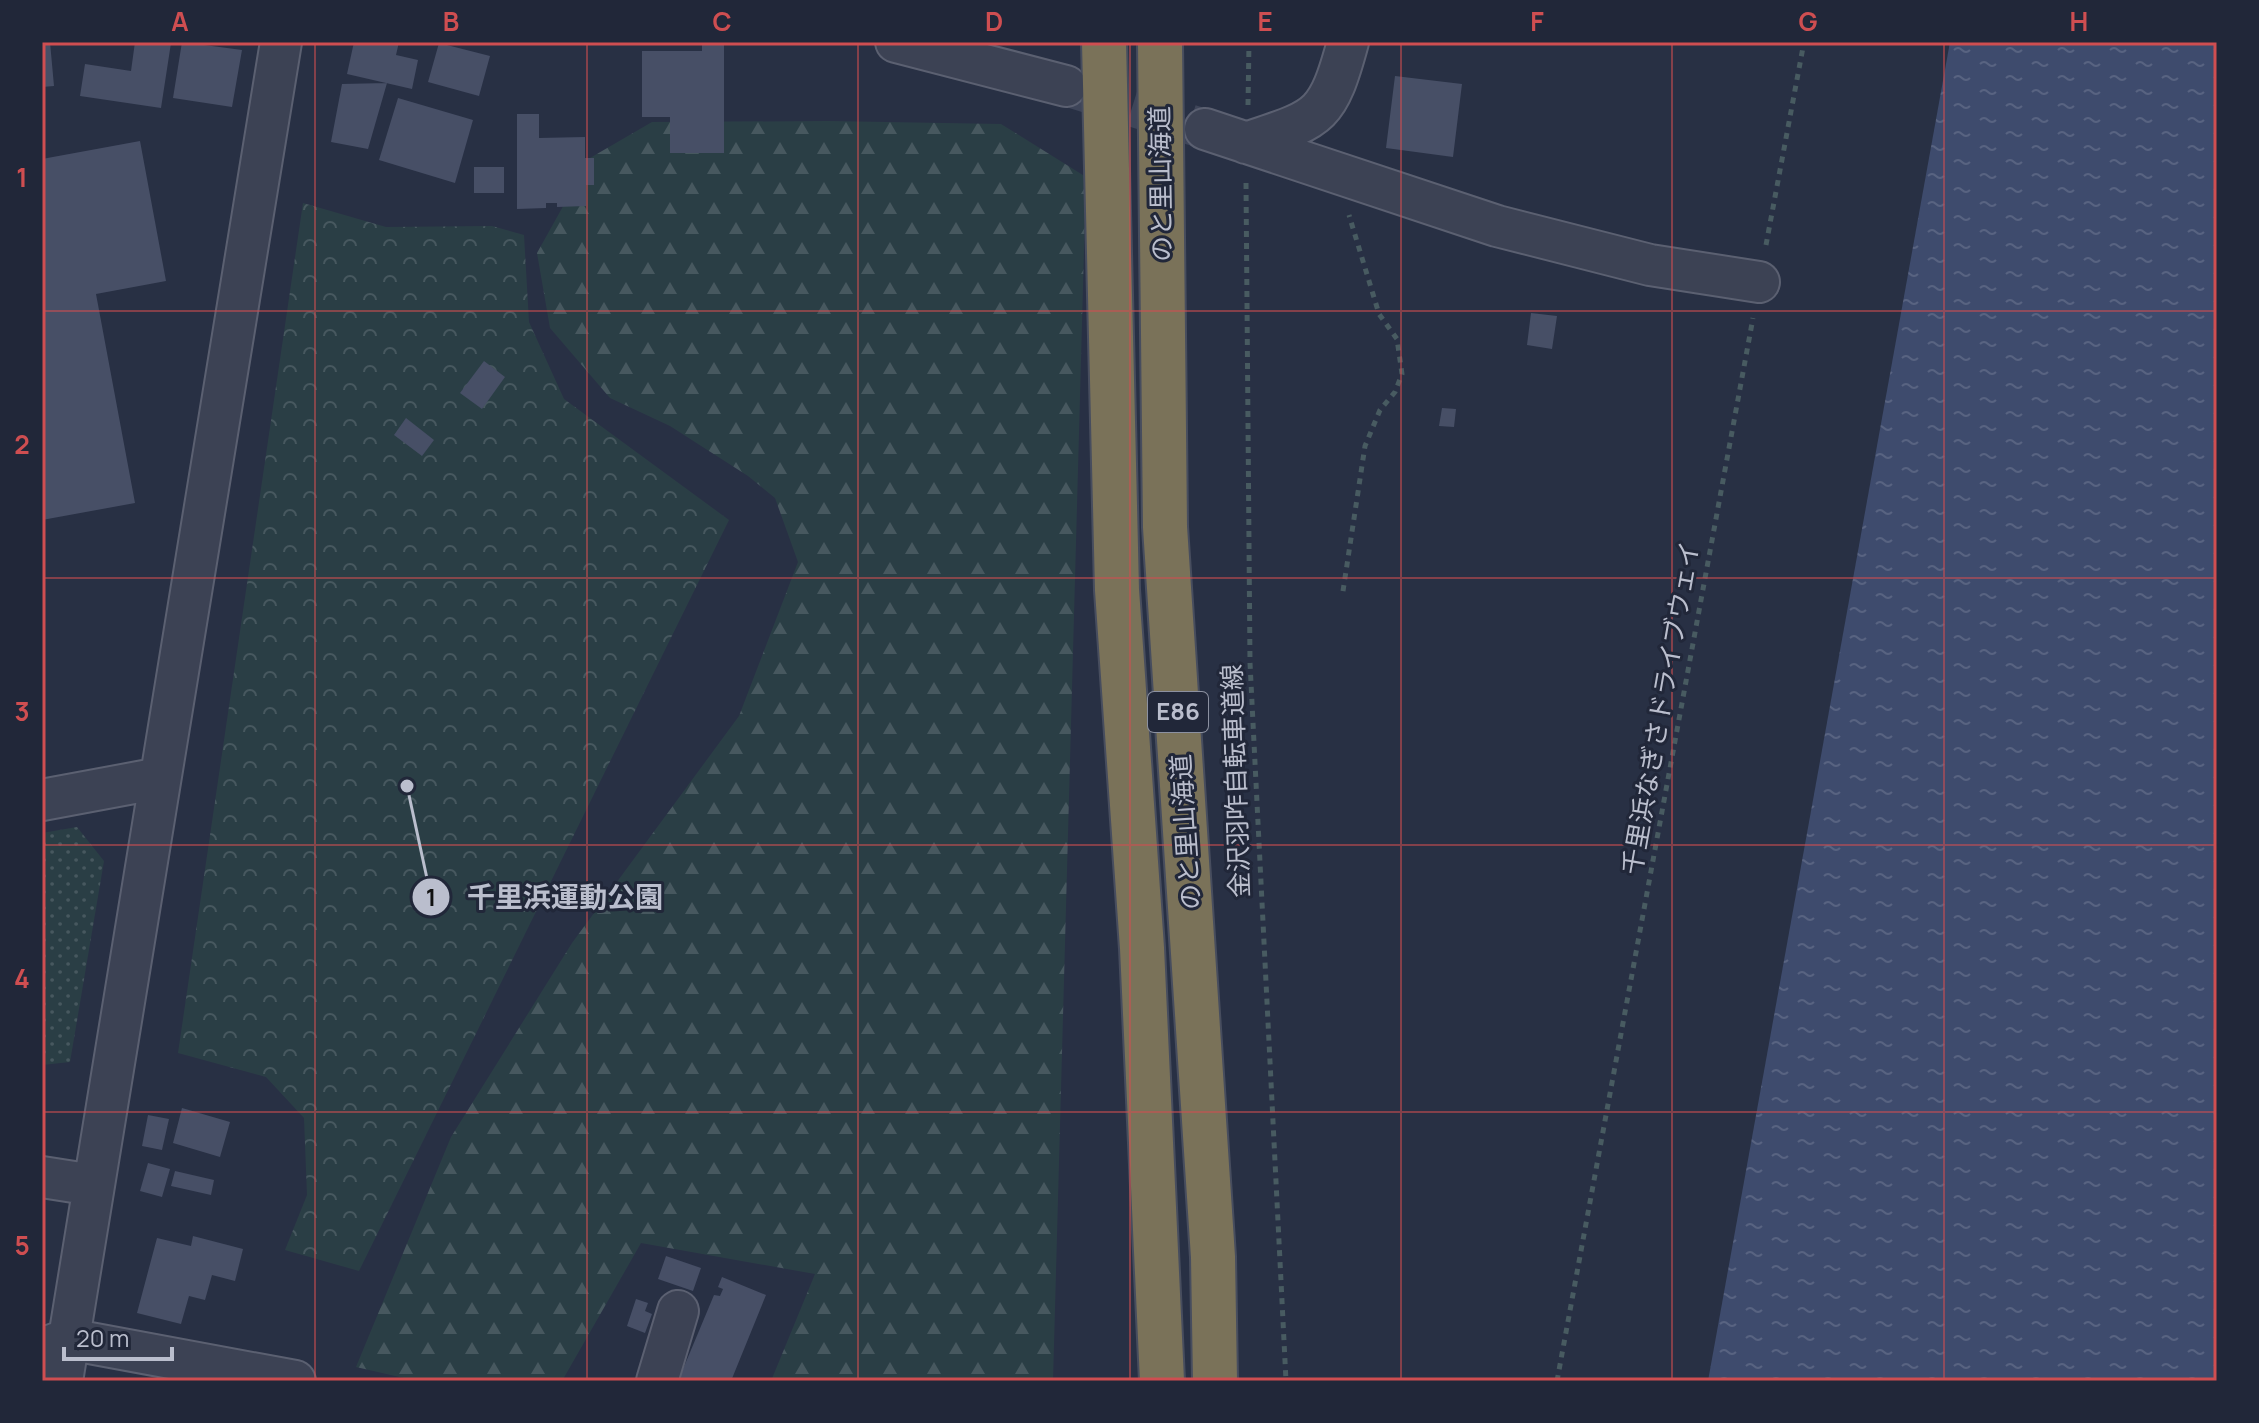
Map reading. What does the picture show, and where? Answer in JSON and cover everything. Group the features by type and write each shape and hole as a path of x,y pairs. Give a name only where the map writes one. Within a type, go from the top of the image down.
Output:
{"highway":[{"name":"のと里山海道","path":"1104,42 1117,590 1142,948 1162,1381"},
{"name":"のと里山海道","path":"1160,42 1165,527 1213,1257 1215,1381"}],"street":[{"path":"62,1381 55,1344 93,1185 281,42"},
{"path":"896,42 1066,86"},
{"path":"1247,142 1304,123 1317,115 1328,103 1348,42"},
{"path":"1205,129 1497,226 1650,265 1759,282"},
{"path":"42,800 160,778"},
{"path":"42,1177 93,1185"},
{"path":"657,1381 678,1311"},
{"path":"55,1344 295,1381"}],"path":[{"name":"金沢羽咋自転車道線","path":"1249,42 1250,663 1286,1381"},
{"name":"千里浜なぎさドライブウェイ","path":"1557,1381 1804,42"},
{"path":"1343,175 1348,214 1379,314 1397,339 1402,374 1395,392 1380,410 1365,446 1343,591"}],"green space":[{"path":"652,122 1001,124 1086,177 1053,1381 771,1381 815,1274 641,1243 562,1381 417,1381 356,1367 451,1137 572,943 739,716 798,562 775,498 748,476 670,426 610,398 550,328 537,253 590,158"},
{"path":"303,203 386,227 492,226 524,235 529,322 564,399 729,520 359,1271 285,1250 307,1195 304,1118 266,1077 178,1053"},
{"path":"77,827 104,861 70,1062 42,1065 42,833"}],"water":[{"path":"1950,42 2217,42 2217,1381 1708,1381"}],"building":[{"path":"42,42 50,42 54,86 42,87"},
{"path":"135,42 171,43 161,108 80,96 85,64 131,71"},
{"path":"182,42 242,50 232,107 173,98"},
{"path":"354,42 399,42 396,55 418,60 412,89 347,74"},
{"path":"702,42 724,42 724,153 670,153 670,117 642,117 642,51 702,51"},
{"path":"439,43 490,56 479,96 428,82"},
{"path":"1395,76 1462,84 1453,157 1386,148"},
{"path":"387,83 368,149 331,142 342,84"},
{"path":"398,98 473,120 455,183 379,160"},
{"path":"517,114 539,114 539,138 585,137 585,158 594,158 594,185 586,185 586,206 557,207 557,203 546,203 546,208 517,209"},
{"path":"140,141 166,281 96,294 135,503 42,520 42,159"},
{"path":"474,167 504,167 504,193 474,193"},
{"path":"1531,313 1557,316 1552,349 1527,345"},
{"path":"484,361 505,377 482,409 460,393"},
{"path":"1442,408 1456,409 1454,427 1439,426"},
{"path":"406,418 434,440 422,456 394,435"},
{"path":"182,1108 230,1122 220,1157 173,1143"},
{"path":"148,1115 169,1119 162,1150 142,1146"},
{"path":"148,1163 170,1169 162,1197 140,1191"},
{"path":"175,1171 214,1180 211,1195 171,1186"},
{"path":"193,1236 243,1249 235,1281 212,1275 205,1300 189,1296 181,1324 137,1313 157,1238 191,1246"},
{"path":"666,1256 701,1268 693,1291 658,1279"},
{"path":"722,1277 766,1295 731,1381 678,1381 714,1295 720,1296 723,1289 718,1287"},
{"path":"636,1299 648,1303 645,1311 652,1314 645,1333 627,1326"}],"tunnel":[{"path":"1075,89 1205,129"}],"place":[{"name":"千里浜運動公園","path":"407,786"}]}
